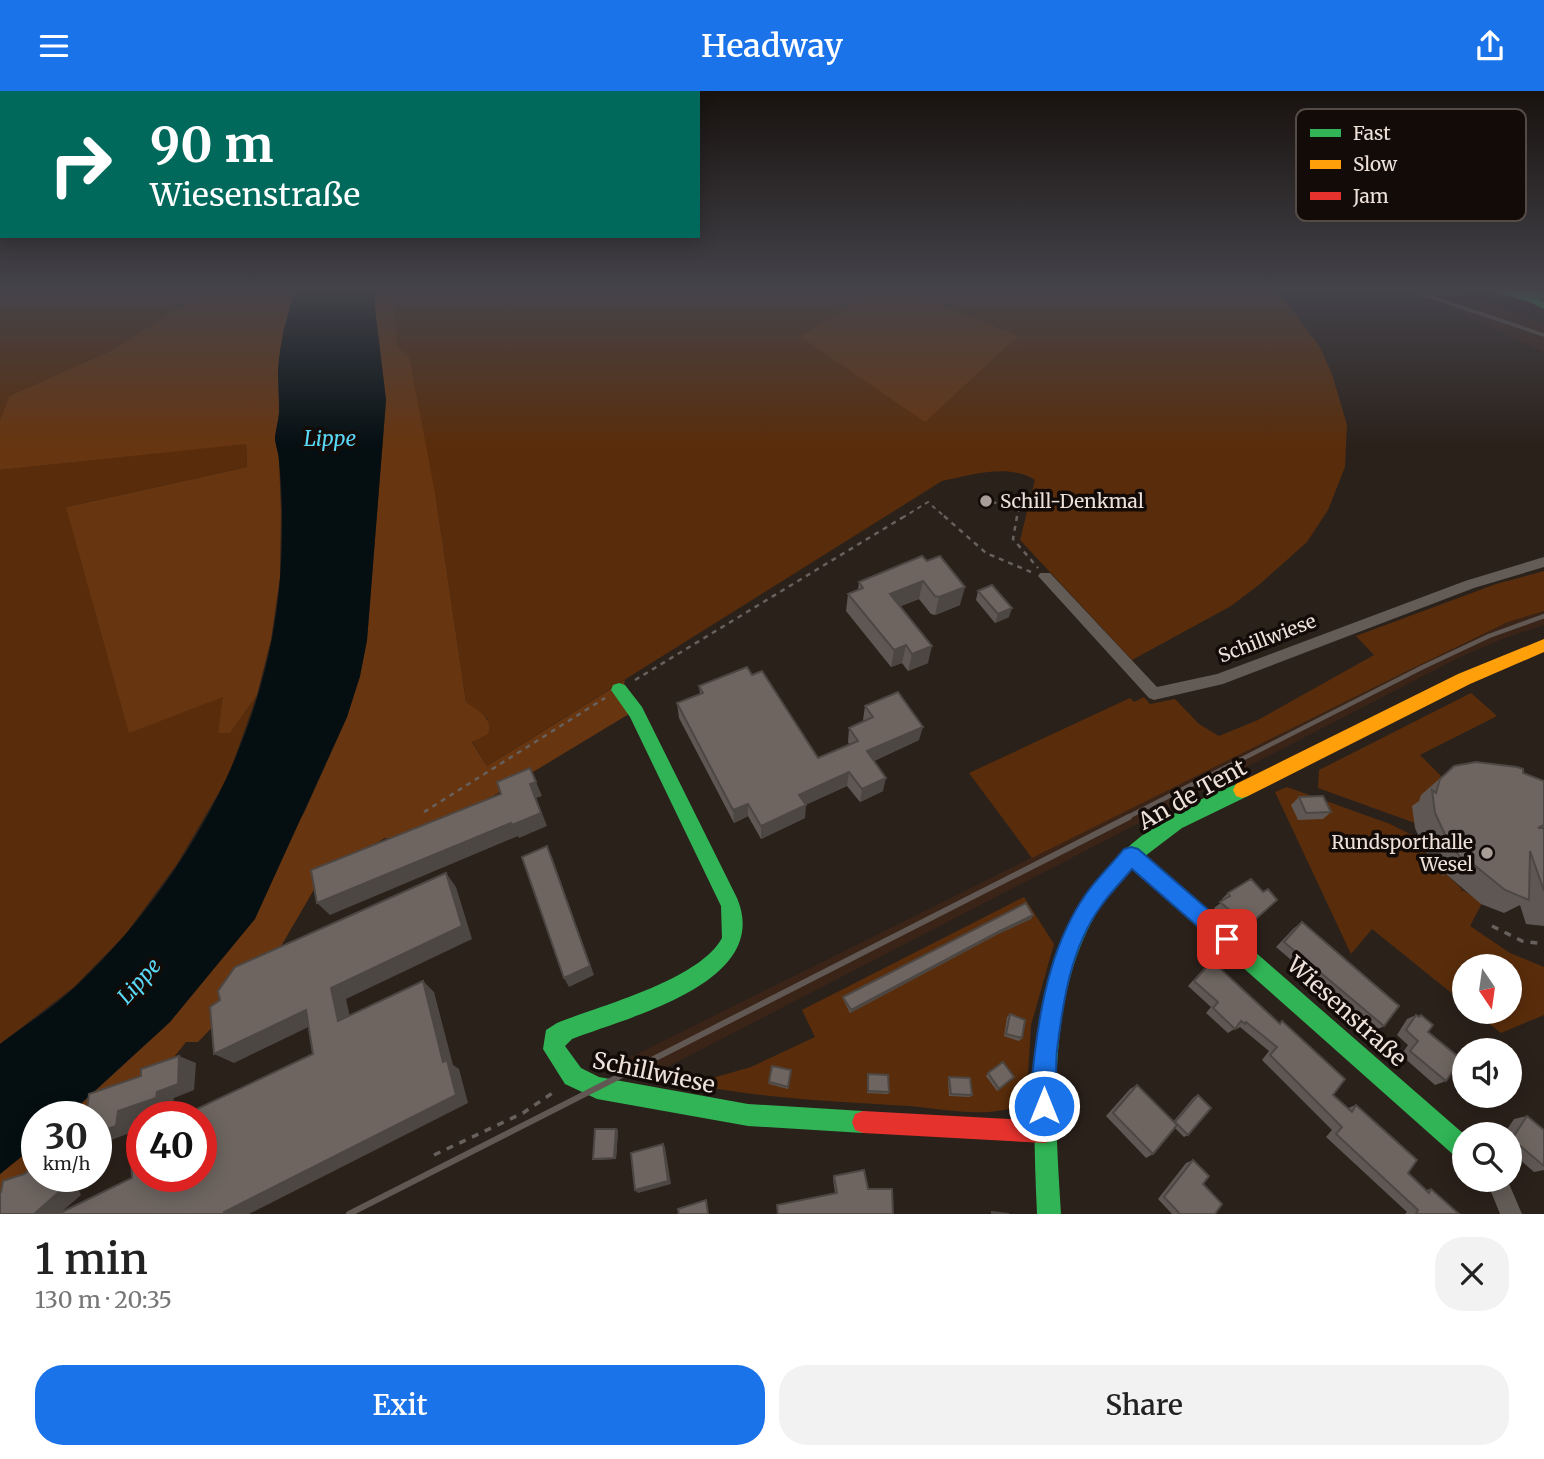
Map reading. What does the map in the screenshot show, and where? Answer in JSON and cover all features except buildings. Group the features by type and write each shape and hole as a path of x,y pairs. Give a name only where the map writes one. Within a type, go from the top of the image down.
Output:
{"street":[{"name":"Schillwiese","path":"1045,576 1154,694 1218,680 1470,584 1544,562"},
{"name":"An de Tent","path":"1049,1214 1043,1080 1050,1019 1062,960 1092,901 1131,856 1167,828 1464,679 1544,645"},
{"name":"Schillwiese","path":"619,690 636,712 650,739 730,905 734,926 729,947 715,965 652,996 565,1031 554,1038 554,1049 573,1076 607,1090 748,1115 1045,1132"},
{"name":"Wiesenstraße","path":"1131,856 1452,1139"},
{"path":"1502,1192 1511,1214"}],"path":[{"path":"424,812 928,502 986,553 1045,576"},
{"path":"992,502 1019,508 1013,539 1045,576"},
{"path":"1492,926 1521,941 1544,944"},
{"path":"434,1155 548,1098 573,1076"}],"shaded area":[{"path":"0,341 126,341 9,396 0,420"},
{"path":"126,341 282,341 278,370 279,413 275,439 279,459 281,511 280,578 271,640 257,695 230,733 218,733 223,697 129,733 66,507 247,467 246,444 0,470 0,420 9,396"},
{"path":"379,341 397,341 398,348 409,356 436,498 466,702 489,723 488,734 472,742 487,766 625,680 621,697 629,714 417,842 385,838 323,874 266,972 198,1042 186,1042 159,1076 112,1107 112,1101 84,1101 170,1022 304,813 347,717 360,676 367,640 386,400"},
{"path":"397,341 1316,341 1332,374 1347,425 1345,467 1328,510 1307,542 1231,606 1132,660 1020,540 1035,480 1014,472 1002,471 942,481 487,766 472,741 488,719 466,702 436,498"},
{"path":"807,341 1012,341 925,422"},
{"path":"1522,341 1544,341 1544,352"},
{"path":"246,443 247,467 66,507 224,696 218,733 230,733 257,695 228,777 177,864 125,935 74,987 0,1044 0,470"},
{"path":"1544,571 1544,611 1508,622 1032,858 969,773 1130,698 1134,702 1144,697 1150,704 1175,699 1199,724 1219,736 1258,720 1374,655 1356,636 1496,584"},
{"path":"1544,611 1544,625 1460,657 646,1078 603,1071 1393,678 1508,622"},
{"path":"1471,693 1497,716 1420,755 1445,780 1415,823 1318,788 1319,770"},
{"path":"1287,787 1390,824 1424,841 1442,875 1446,874 1462,889 1460,892 1463,890 1482,903 1470,926 1512,954 1452,954 1452,994 1372,929 1351,954 1275,792"},
{"path":"1024,897 1054,944 1031,1025 1027,1089 1019,1105 994,1111 965,1112 712,1088 709,1079 751,1067 815,1037 802,1010"},
{"path":"1522,958 1544,967 1544,1015 1501,1033 1489,1024 1522,1024"},
{"path":"21,1157 21,1192 0,1213 0,1174"}],"water":[{"name":"Lippe","path":"282,341 379,341 386,400 367,640 360,676 347,717 255,919 170,1022 83,1101 21,1101 21,1157 0,1174 0,1044 76,986 116,945 153,900 186,852 216,800 240,747 259,692 273,635 280,578 282,505 275,440 279,409 278,372"}],"railway":[{"path":"1126,818 1423,667 1489,636 1544,616"},
{"path":"349,1214 1129,817"}],"traffic: fast":[{"path":"619,690 636,712 730,905 732,938 728,948 716,962 699,974 654,997 565,1031 554,1038 554,1049 573,1076 597,1088 748,1115 863,1122"},
{"path":"1049,1214 1045,1107 1047,1053 1054,1001 1068,951 1090,905 1122,864 1166,828 1242,790"},
{"path":"1131,856 1452,1139"}],"traffic: slow":[{"path":"1242,790 1464,679 1544,645"}],"traffic: jam":[{"path":"863,1122 1045,1132"}],"place":[{"name":"Schill-Denkmal","path":"986,501"},
{"name":"Rundsporthalle Wesel","path":"1487,853"}],"route":[{"path":"1044,1106 1043,1080 1050,1019 1062,960 1092,901 1131,856 1227,939"}]}
